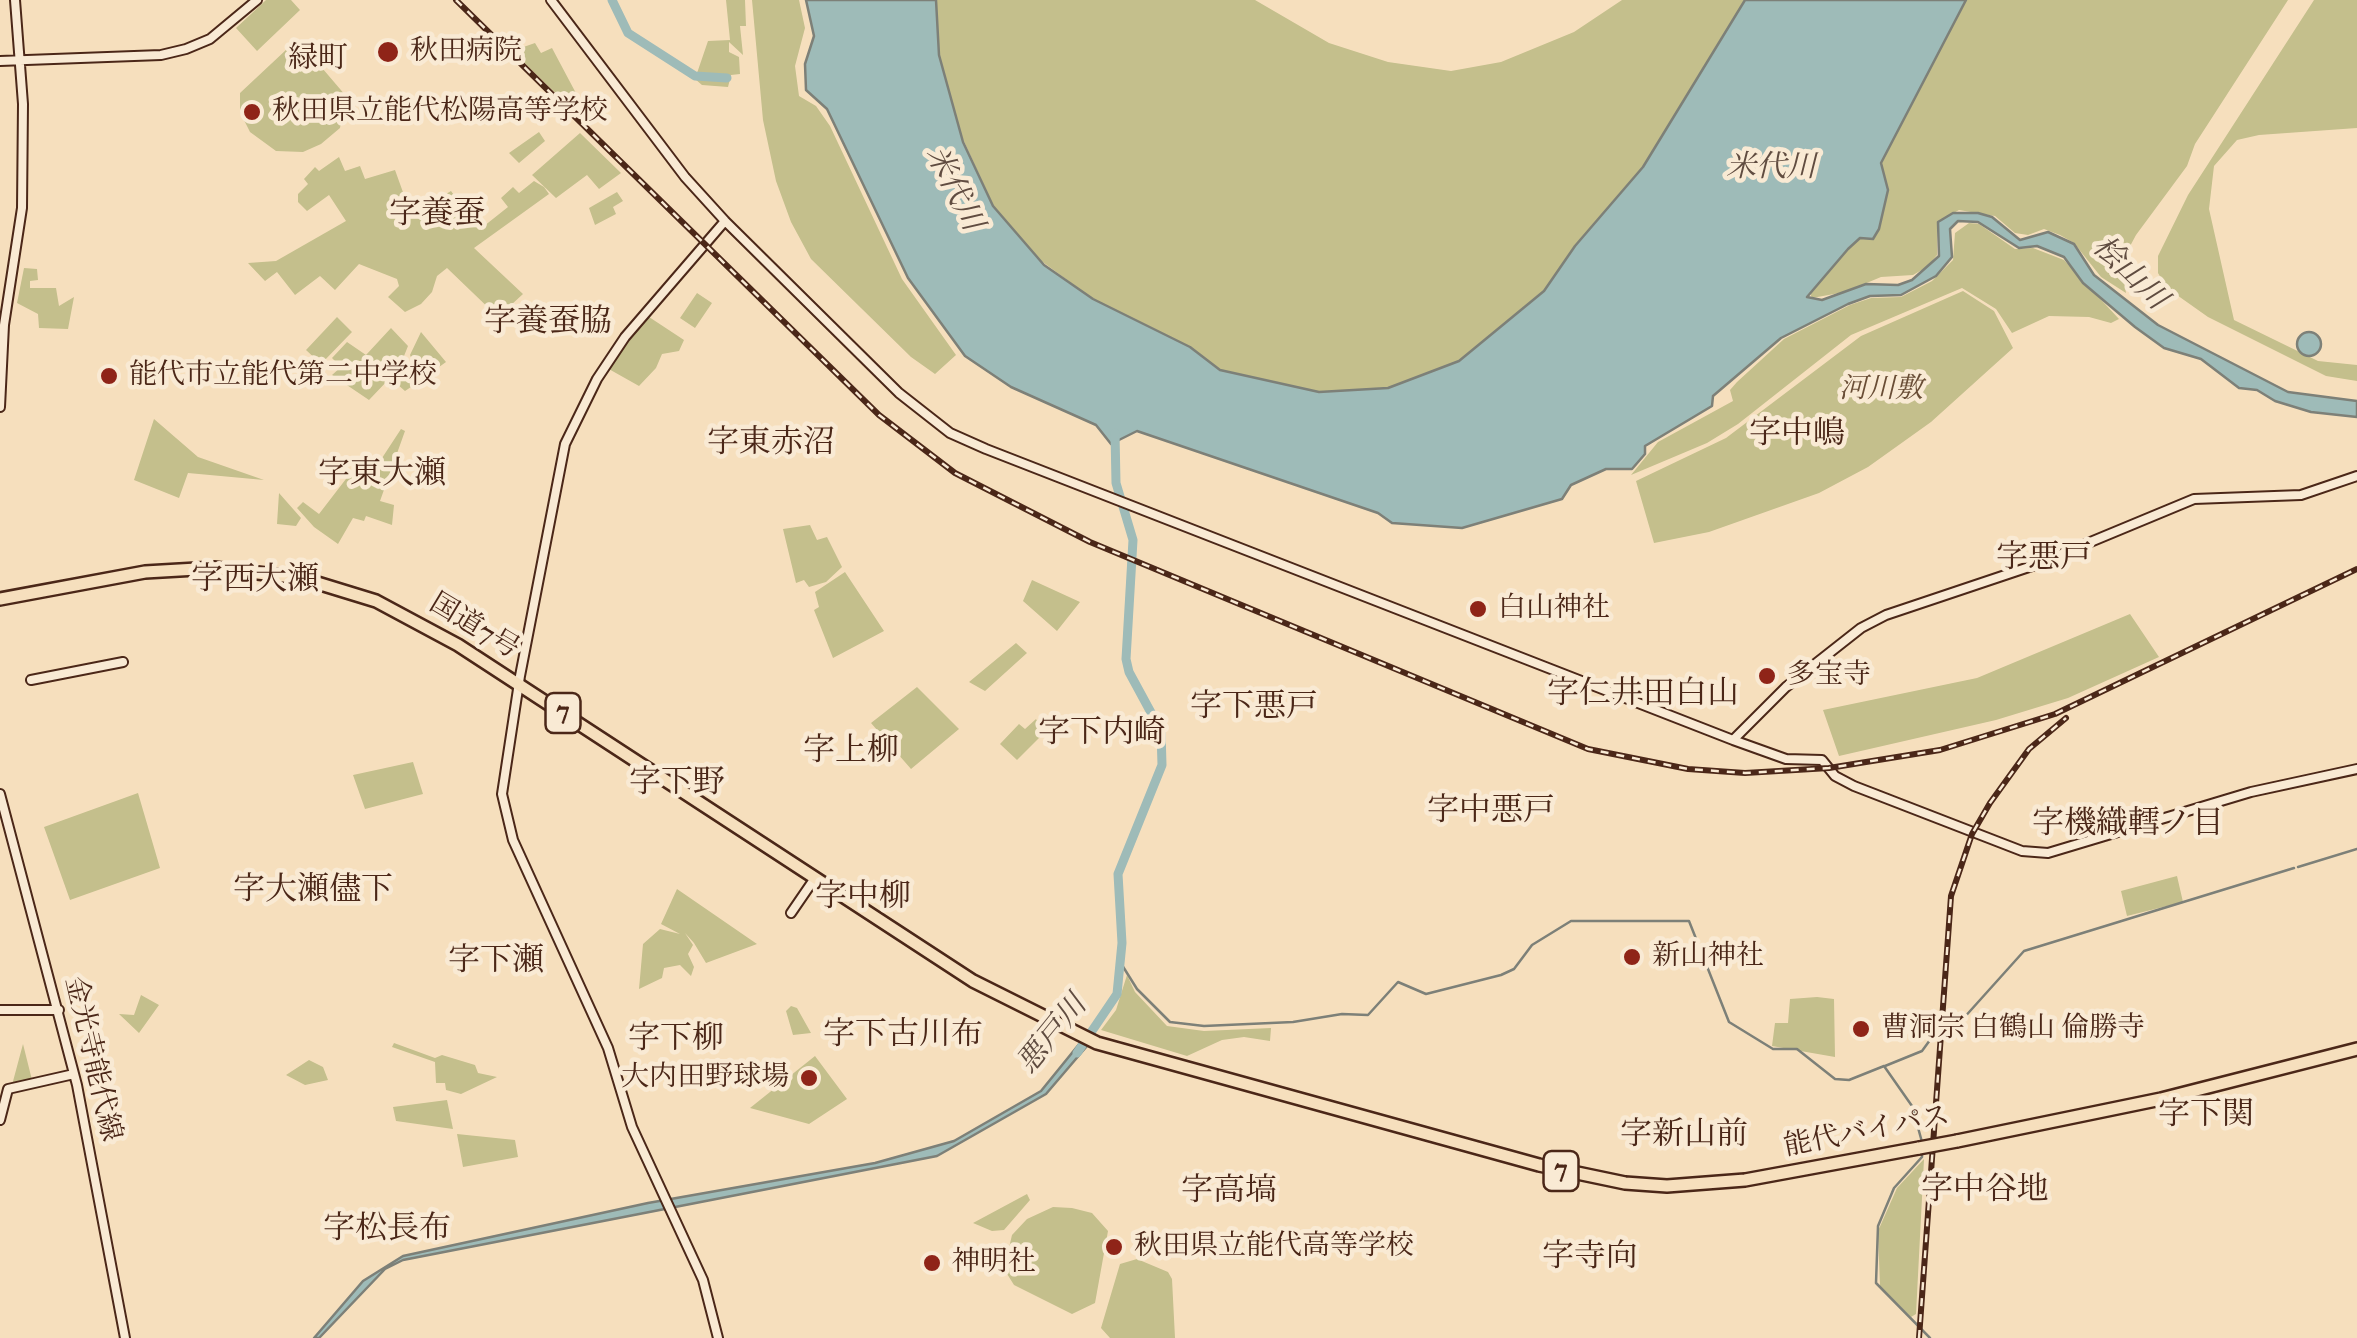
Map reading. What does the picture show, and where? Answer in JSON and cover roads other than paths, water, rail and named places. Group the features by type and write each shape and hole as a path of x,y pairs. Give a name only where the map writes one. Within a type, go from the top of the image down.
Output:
{"highway":[{"name":"国道7号","path":"0,600 166,570 222,568 272,573 344,590 389,607 518,684 986,989 1087,1036 1212,1073"},
{"name":"能代バイパス","path":"1212,1073 1558,1170 1666,1186 1745,1180 1957,1141 2160,1099 2357,1049"}],"street":[{"path":"0,407 4,325 22,219 20,61 15,0"},
{"path":"0,61 161,55 186,50 228,27 257,0"},
{"path":"550,0 724,221 900,393 950,433 1733,740 1786,759 1822,760 1846,782 1999,844 2048,853 2239,795 2357,769"},
{"path":"718,1338 703,1280 632,1128 608,1048 506,820 503,777 566,444 598,379 625,337 724,221"},
{"path":"1733,740 1786,687 1861,628 1886,615 2036,565 2194,499 2301,495 2357,476"},
{"path":"31,680 123,662"},
{"name":"金光寺能代線","path":"0,794 74,1074 125,1338"},
{"path":"790,913 816,878"},
{"path":"0,1010 59,1010"},
{"path":"0,1120 8,1090 74,1074"}],"water":[{"name":"米代川","path":"806,0 936,0 939,55 963,142 993,206 1044,265 1093,299 1190,347 1220,370 1319,392 1388,388 1459,361 1544,291 1575,246 1643,167 1745,0 1966,0 1881,163 1888,190 1879,229 1873,239 1860,238 1848,249 1807,297 1822,300 1866,284 1898,285 1912,280 1939,256 1938,222 1953,213 1978,213 1992,217 2020,240 2048,232 2074,244 2094,275 2158,325 2288,392 2357,401 2357,417 2311,412 2275,401 2257,390 2239,388 2201,359 2164,348 2135,327 2083,283 2064,257 2037,246 2019,248 1978,222 1958,221 1950,229 1952,257 1936,276 1901,295 1870,296 1848,304 1781,338 1713,396 1712,406 1645,446 1645,454 1632,469 1606,469 1571,485 1562,499 1462,528 1392,523 1378,513 1137,431 1111,444 1096,425 1011,387 965,356 908,278 827,109 806,90 805,64 814,36"},
{"path":"2309,332 2318,335 2318,353 2309,356 2300,353 2297,344 2300,335"},
{"path":"1080,1043 1087,1046 1046,1094 937,1156 403,1260 385,1269 319,1338 314,1338 363,1281 403,1256 648,1203 875,1163 954,1141 1041,1091"}],"waterway":[{"path":"612,0 628,33 695,76 727,78"},
{"name":"悪戸川","path":"1077,1053 1117,994 1122,943 1118,874 1162,765 1161,731 1126,659 1133,540 1116,483 1115,433"},
{"path":"2298,867 2357,849"},
{"path":"1953,1030 2024,951 2294,868"},
{"path":"1122,965 1137,989 1170,1022 1204,1026 1293,1022 1342,1014 1368,1015 1398,982 1426,994 1501,975 1514,969 1532,945 1571,921 1689,921 1729,1022 1773,1049 1797,1049 1835,1079 1849,1080 1884,1066 1912,1106 1922,1142"},
{"path":"1940,1039 1944,1037"},
{"path":"1885,1066 1922,1051 1930,1040"},
{"path":"1922,1150 1922,1157 1894,1188 1878,1226 1876,1283 1930,1338"}],"railway":[{"path":"456,0 879,415 955,473 1090,542 1588,749 1688,769 1745,773 1829,768 1940,750 2055,714 2357,569"},
{"path":"1919,1338 1951,896 1972,834 1990,803 2029,749 2066,718"}],"place":[{"name":"秋田病院","path":"388,52"},
{"name":"秋田県立能代松陽高等学校","path":"252,112"},
{"name":"能代市立能代第二中学校","path":"109,376"},
{"name":"白山神社","path":"1478,609"},
{"name":"多宝寺","path":"1767,676"},
{"name":"新山神社","path":"1632,957"},
{"name":"曹洞宗 白鶴山 倫勝寺","path":"1861,1029"},
{"name":"大内田野球場","path":"809,1078"},
{"name":"秋田県立能代高等学校","path":"1114,1247"},
{"name":"神明社","path":"932,1263"}],"district":[{"name":"緑町","path":"318,60"},
{"name":"字養蚕","path":"437,215"},
{"name":"字養蚕脇","path":"548,323"},
{"name":"字中嶋","path":"1797,435"},
{"name":"字東赤沼","path":"771,444"},
{"name":"字東大瀬","path":"382,475"},
{"name":"字悪戸","path":"2044,559"},
{"name":"字西大瀬","path":"255,581"},
{"name":"字仁井田白山","path":"1643,695"},
{"name":"字下悪戸","path":"1254,708"},
{"name":"字下内崎","path":"1102,734"},
{"name":"字上柳","path":"851,752"},
{"name":"字下野","path":"677,784"},
{"name":"字中悪戸","path":"1491,812"},
{"name":"字機織轌ノ目","path":"2128,825"},
{"name":"字大瀬儘下","path":"313,891"},
{"name":"字中柳","path":"863,898"},
{"name":"字下瀬","path":"496,962"},
{"name":"字下古川布","path":"903,1036"},
{"name":"字下柳","path":"676,1040"},
{"name":"字下関","path":"2206,1116"},
{"name":"字新山前","path":"1684,1136"},
{"name":"字中谷地","path":"1985,1191"},
{"name":"字高塙","path":"1229,1192"},
{"name":"字松長布","path":"387,1230"},
{"name":"字寺向","path":"1590,1258"}],"water label":[{"name":"桧山川","path":"2129,274"}],"park label":[{"name":"河川敷","path":"1881,390"}]}
